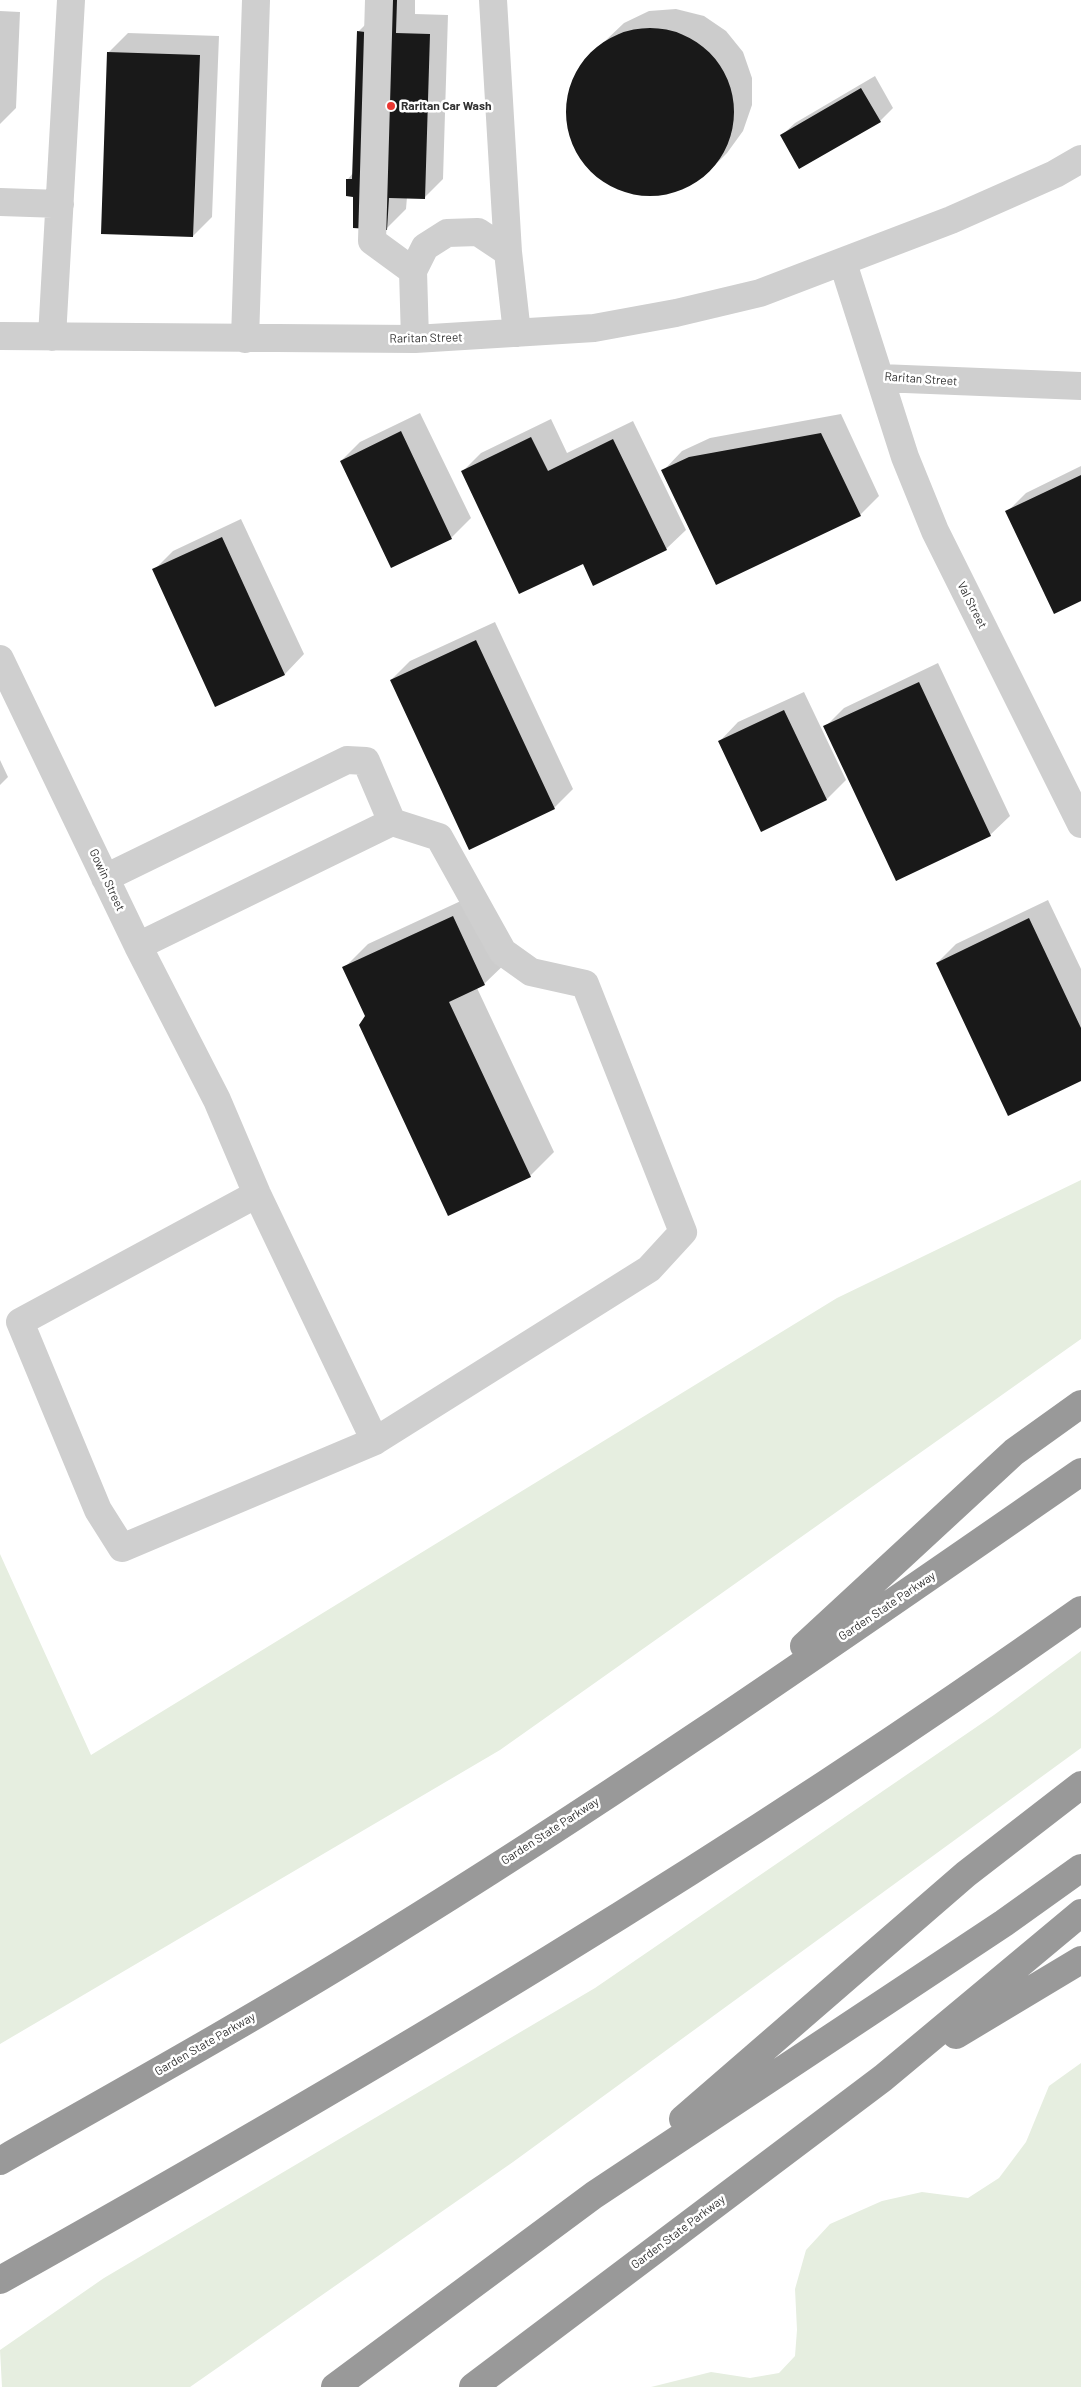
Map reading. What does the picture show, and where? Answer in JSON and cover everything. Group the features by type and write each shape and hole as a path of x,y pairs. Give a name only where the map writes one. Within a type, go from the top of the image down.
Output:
{"highway":[{"path":"740,1705 1014,1452 1081,1404"},
{"name":"Garden State Parkway","path":"0,2161 253,2017 375,1944 500,1865 740,1705 1081,1472"},
{"path":"0,2280 517,1980 661,1891 911,1727 1081,1610"},
{"path":"594,2195 966,1874 1081,1785"},
{"path":"334,2387 594,2195 1004,1923 1081,1868"},
{"path":"883,2078 1081,1913"},
{"path":"883,2078 1081,1960"},
{"name":"Garden State Parkway","path":"473,2387 883,2078"}],"street":[{"path":"52,337 71,0"},
{"path":"245,339 256,0"},
{"path":"380,0 372,241 413,271"},
{"path":"493,0 508,252 517,333"},
{"name":"Raritan Street","path":"0,336 414,339 594,328 676,313 760,293 843,263 951,220 1054,174 1081,159"},
{"path":"1054,174 1081,178"},
{"path":"0,202 60,204"},
{"path":"414,339 413,271 424,247 447,233 478,232 508,252"},
{"name":"Raritan Street","path":"843,263 880,378 1081,386"},
{"name":"Val Street","path":"880,378 905,457 935,531 1081,824"},
{"name":"Gowin Street","path":"0,659 138,946 217,1100 257,1194 375,1441"},
{"path":"105,878 348,760 366,761 392,822"},
{"path":"138,946 392,822 439,838 503,952 531,972 586,984 683,1232 649,1269 375,1441 122,1548 98,1510 20,1322 257,1194"}],"shaded area":[{"path":"1081,1180 1081,1339 500,1750 0,2044 0,1554 91,1755 837,1298"},
{"path":"1081,1651 1081,1748 513,2162 190,2387 2,2387 0,2350 104,2278 595,1988 994,1715"},
{"path":"1081,2063 1081,2387 651,2387 711,2372 750,2378 779,2373 795,2356 797,2330 795,2289 806,2250 830,2224 882,2201 922,2192 968,2198 999,2178 1026,2142 1049,2086"}],"building":[{"name":"Raritan Car Wash","path":"366,0 397,0 396,33 430,34 425,199 389,198 387,230 353,228 353,197 346,196 346,179 352,179 357,31 365,32"},
{"path":"650,28 674,32 689,38 703,47 715,59 724,73 730,88 734,112 730,136 724,151 715,165 703,177 689,186 674,192 650,196 626,192 611,186 597,177 585,165 576,151 570,136 566,112 570,88 576,73 585,59 597,47 611,38 626,32"},
{"path":"107,52 200,55 193,237 101,234"},
{"path":"861,88 881,122 799,169 780,135"},
{"path":"401,431 452,539 391,568 340,461"},
{"path":"821,433 861,516 716,585 661,470 689,457"},
{"path":"531,437 548,471 613,439 667,550 593,586 583,564 519,594 461,471"},
{"path":"1081,475 1081,601 1054,614 1005,511"},
{"path":"222,537 285,675 215,707 152,569"},
{"path":"476,640 555,809 469,850 390,680"},
{"path":"919,682 991,836 896,881 823,726"},
{"path":"784,710 827,800 761,832 718,741"},
{"path":"453,916 485,985 449,1002 531,1177 448,1216 359,1025 365,1016 342,967"},
{"path":"1029,918 1081,1028 1081,1081 1008,1116 936,963"}],"place":[{"name":"Raritan Car Wash","path":"391,106"}]}
